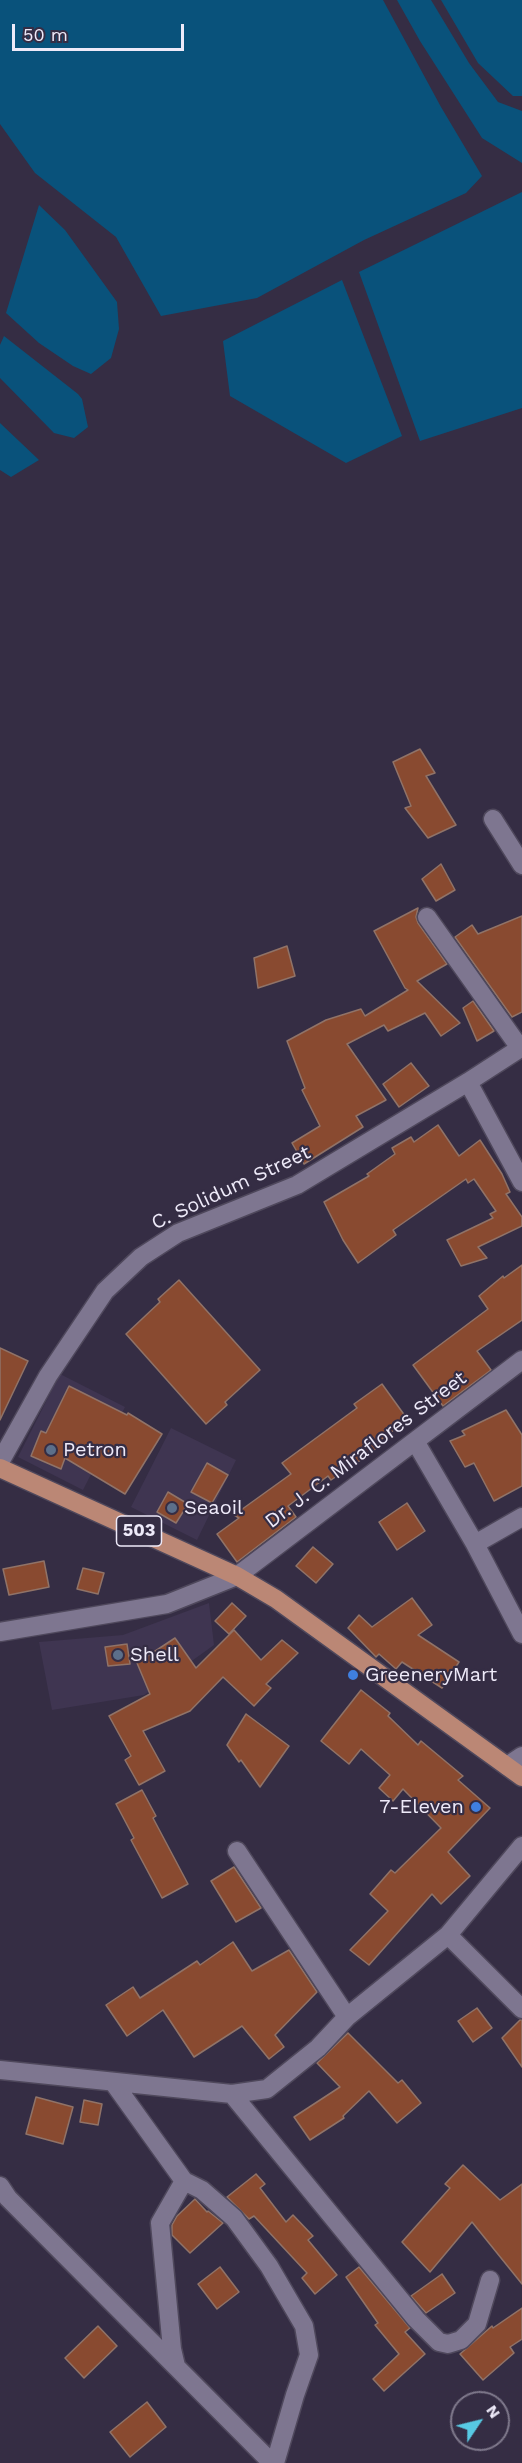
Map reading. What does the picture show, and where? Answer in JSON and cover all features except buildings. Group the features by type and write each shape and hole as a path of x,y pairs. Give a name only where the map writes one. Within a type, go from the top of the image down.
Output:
{"main road":[{"name":"503","path":"0,1468 237,1576 276,1599 514,1761 522,1777"}],"street":[{"path":"493,819 522,865"},
{"path":"427,917 521,1047"},
{"name":"C. Solidum Street","path":"0,1462 48,1376 105,1291 141,1257 178,1233 297,1185 468,1082 521,1047"},
{"path":"468,1082 522,1182"},
{"name":"Dr. J. C. Miraflores Street","path":"0,1632 167,1604 237,1576 522,1360"},
{"path":"416,1441 475,1544 522,1634"},
{"path":"475,1544 522,1517"},
{"path":"0,2070 232,2094 267,2089 318,2048 347,2017 448,1935 465,1918 522,1846"},
{"path":"237,1851 347,2017"},
{"path":"448,1935 522,2009"},
{"path":"0,2186 8,2198 273,2463 309,2355 304,2326 269,2266 234,2218 202,2190 184,2181 113,2082"},
{"path":"232,2094 416,2319 438,2342 448,2344 461,2340 477,2324 490,2280"},
{"path":"176,2366 172,2349 160,2223 184,2181"}],"shaded area":[{"path":"60,1374 125,1407 83,1490 18,1457"},
{"path":"171,1428 236,1460 197,1540 131,1507"},
{"path":"209,1603 214,1645 144,1695 52,1710 39,1642 123,1635"}],"water":[{"path":"0,0 383,0 441,107 482,176 466,193 364,240 257,298 161,316 116,237 35,173 0,124"},
{"path":"397,0 431,0 469,63 498,102 522,111 522,163 482,138 420,41"},
{"path":"441,0 522,0 522,96 513,96 478,63"},
{"path":"522,192 522,408 420,441 359,272"},
{"path":"39,205 65,230 117,302 119,329 111,358 91,374 73,366 39,343 6,313"},
{"path":"342,280 402,436 346,463 230,396 223,341"},
{"path":"4,336 78,394 82,399 88,427 74,438 54,433 0,378 0,345"},
{"path":"0,423 39,460 11,477 0,470"}],"place":[{"name":"Petron","path":"51,1450"},
{"name":"Seaoil","path":"172,1508"},
{"name":"Shell","path":"118,1655"},
{"name":"GreeneryMart","path":"353,1675"},
{"name":"7-Eleven","path":"476,1807"}]}
